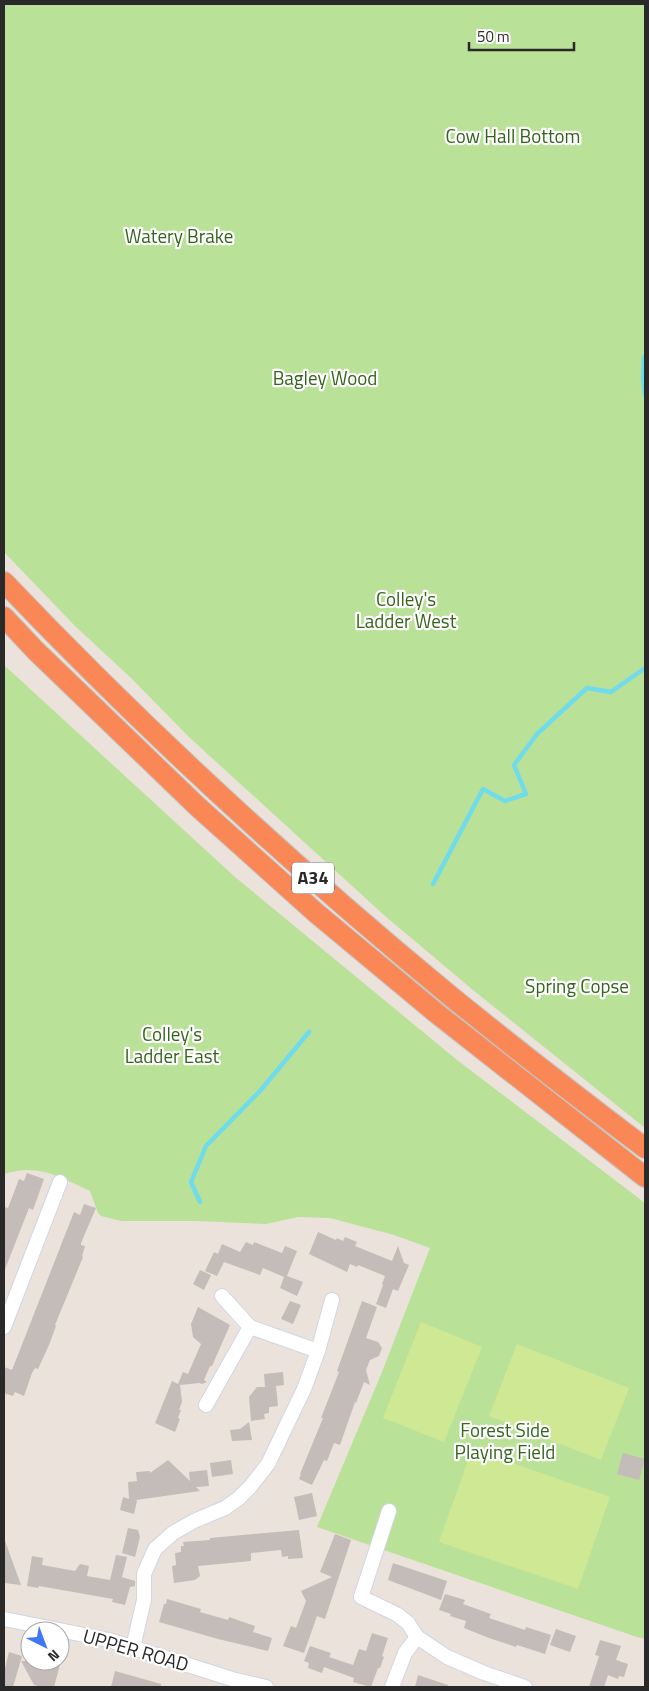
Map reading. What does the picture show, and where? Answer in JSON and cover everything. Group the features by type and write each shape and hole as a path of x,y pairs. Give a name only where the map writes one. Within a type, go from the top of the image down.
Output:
{"highway":[{"name":"A34","path":"4,582 54,634 214,790 325,889 449,995 645,1148"},
{"name":"A34","path":"4,617 198,807 315,912 435,1012 645,1177"}],"street":[{"path":"4,1327 60,1182"},
{"path":"222,1296 250,1327 318,1351"},
{"path":"133,1647 144,1600 144,1574 155,1549 172,1533 225,1508 250,1488 268,1464 291,1419 318,1351 332,1300"},
{"path":"206,1405 250,1327"},
{"path":"389,1511 361,1597 398,1615 408,1623 417,1637 447,1658 525,1687"},
{"name":"UPPER ROAD","path":"4,1619 109,1640 230,1683 266,1687"},
{"path":"392,1687 405,1653 417,1637"}],"green space":[{"name":"Bagley Wood","path":"4,4 645,4 645,1128 473,990 385,916 189,737 130,677 75,626 4,552"},
{"name":"Colley's Ladder East","path":"4,665 235,877 457,1060 645,1203 645,1639 317,1527 382,1372 430,1248 394,1235 330,1218 298,1217 266,1224 197,1221 121,1221 101,1216 98,1213 90,1191 58,1177 48,1173 27,1170 4,1174"},
{"path":"421,1322 482,1347 444,1442 383,1418"},
{"path":"517,1344 629,1388 601,1460 489,1416"},
{"path":"472,1449 610,1497 578,1589 439,1542"}],"building":[{"path":"27,1173 44,1179 33,1210 29,1208 4,1272 4,1207 8,1208 19,1179 24,1181"},
{"path":"84,1204 96,1208 81,1243 81,1245 85,1246 83,1257 55,1325 49,1345 38,1369 35,1368 32,1373 24,1396 15,1392 13,1396 4,1393 4,1367 12,1370 74,1212 80,1215"},
{"path":"318,1232 336,1240 337,1238 343,1241 345,1237 357,1242 355,1246 392,1261 398,1246 404,1263 409,1265 398,1291 393,1289 386,1308 376,1304 385,1276 358,1265 357,1267 350,1264 347,1272 309,1254"},
{"path":"246,1242 253,1245 254,1242 282,1253 285,1246 297,1251 287,1276 303,1282 297,1296 280,1288 284,1277 263,1268 260,1275 224,1262 217,1276 205,1271 214,1252 218,1254 222,1244 240,1252"},
{"path":"200,1270 211,1275 204,1290 193,1284"},
{"path":"290,1301 301,1305 293,1324 281,1319"},
{"path":"362,1301 377,1307 366,1338 378,1342 382,1348 379,1356 370,1360 366,1370 370,1385 364,1382 340,1445 334,1443 327,1461 324,1460 312,1485 299,1479 300,1474 323,1418 321,1418 339,1372 337,1371"},
{"path":"198,1307 230,1325 204,1380 207,1382 180,1385 182,1402 178,1418 180,1419 175,1432 155,1423 172,1381 178,1384 183,1372 188,1374 201,1344 193,1337 191,1324"},
{"path":"283,1372 284,1385 276,1386 278,1406 269,1407 269,1413 264,1414 265,1419 251,1421 249,1397 257,1387 265,1387 264,1374"},
{"path":"249,1422 252,1440 232,1441 230,1430 240,1429"},
{"path":"623,1453 645,1459 639,1480 617,1474"},
{"path":"168,1460 190,1481 189,1472 207,1470 209,1486 196,1487 200,1491 136,1500 134,1514 120,1510 123,1497 129,1499 128,1482 137,1481 136,1472 150,1471 150,1473"},
{"path":"231,1460 233,1474 212,1477 210,1463"},
{"path":"312,1493 317,1516 299,1520 294,1497"},
{"path":"128,1528 138,1530 140,1537 135,1557 122,1553"},
{"path":"299,1530 303,1558 288,1559 288,1556 282,1557 281,1550 251,1553 251,1561 198,1566 200,1576 195,1580 174,1583 172,1566 176,1565 175,1553 181,1552 181,1546 184,1546 183,1542"},
{"path":"335,1534 351,1540 325,1619 317,1616 304,1653 283,1646 291,1626 296,1628 306,1601 301,1591 332,1577 320,1572"},
{"path":"5,1541 21,1585 4,1583"},
{"path":"116,1555 127,1557 122,1577 135,1581 135,1586 130,1587 125,1605 112,1602 113,1599 39,1586 38,1588 27,1586 32,1556 43,1558 42,1565 75,1571 80,1564 89,1566 87,1576 110,1580"},
{"path":"393,1563 447,1581 441,1600 388,1580"},
{"path":"445,1594 465,1600 463,1604 491,1614 489,1618 525,1630 526,1627 551,1635 545,1654 517,1645 516,1647 464,1628 466,1621 439,1610"},
{"path":"167,1599 201,1609 200,1612 228,1620 229,1617 255,1626 253,1632 272,1638 268,1651 159,1622"},
{"path":"556,1629 576,1636 570,1652 550,1645"},
{"path":"372,1633 388,1638 382,1656 384,1657 371,1687 353,1682 354,1678 324,1667 322,1673 308,1668 309,1663 304,1661 310,1646 331,1653 329,1657 353,1665 359,1649 366,1651"},
{"path":"600,1640 621,1646 616,1660 628,1664 624,1677 619,1676 618,1679 608,1675 604,1687 589,1687 599,1656 595,1655"},
{"path":"9,1652 20,1655 20,1663 13,1687 4,1687 4,1672"},
{"path":"26,1671 58,1671 54,1687 34,1685"},
{"path":"115,1671 161,1684 161,1687 111,1687"},
{"path":"418,1675 448,1685 448,1687 415,1687"}],"waterway":[{"path":"644,357 643,378 645,395"},
{"path":"433,884 483,789 505,801 526,794 514,765 537,734 587,688 611,692 645,668"},
{"path":"200,1202 191,1182 206,1146 260,1091 309,1032"}],"park label":[{"name":"Cow Hall Bottom","path":"513,136"},
{"name":"Watery Brake","path":"179,236"},
{"name":"Colley's Ladder West","path":"406,610"},
{"name":"Spring Copse","path":"577,986"},
{"name":"Forest Side Playing Field","path":"505,1441"}]}
